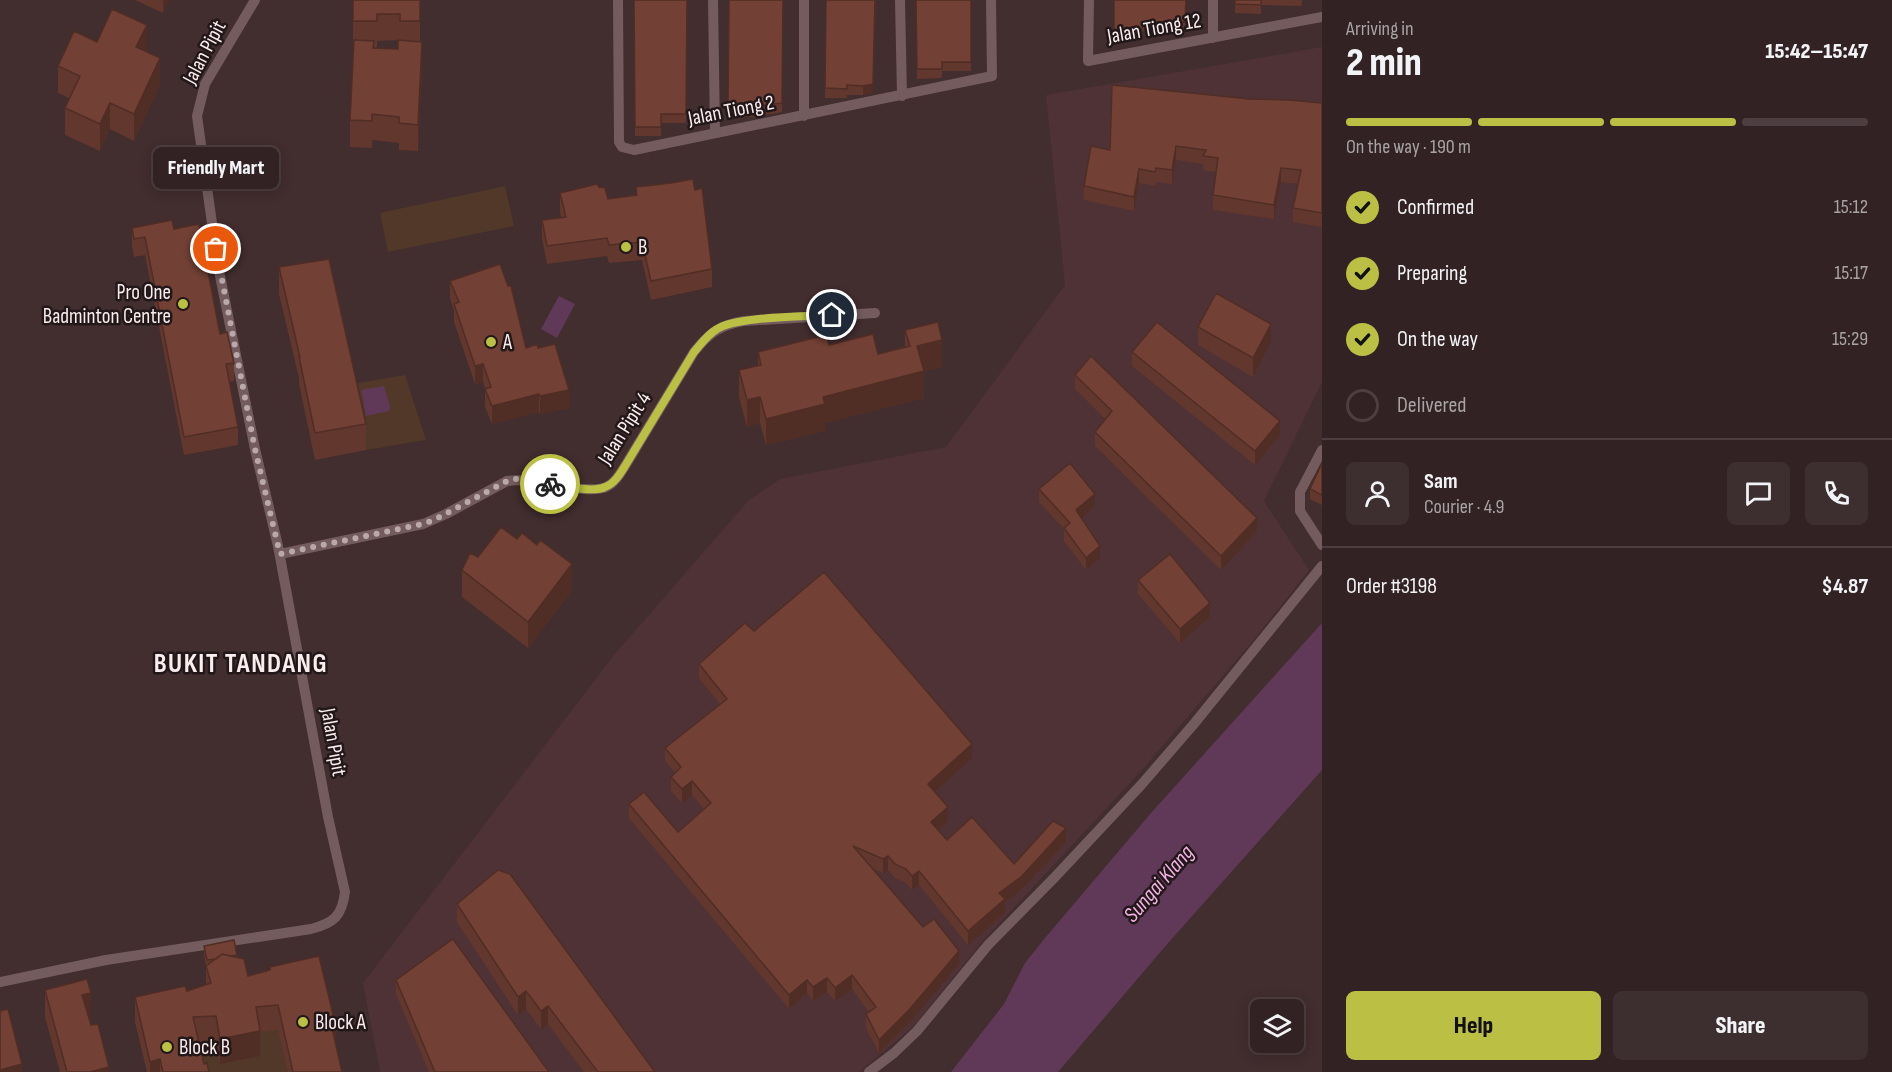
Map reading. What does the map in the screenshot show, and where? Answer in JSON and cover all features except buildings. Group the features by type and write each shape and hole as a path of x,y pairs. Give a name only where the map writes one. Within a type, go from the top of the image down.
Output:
{"street":[{"name":"Jalan Pipit","path":"0,982 106,960 311,929 333,920 340,912 345,892 328,817 280,554 255,449 218,266 197,116 205,84 255,0"},
{"name":"Jalan Tiong 2","path":"618,0 619,142 622,147 634,150 992,76 991,0"},
{"path":"713,0 715,133"},
{"path":"804,0 804,116"},
{"path":"900,0 902,96"},
{"name":"Jalan Tiong 12","path":"1089,0 1089,60 1322,17"},
{"path":"1213,0 1213,38"},
{"name":"Jalan Pipit 4","path":"280,554 423,524 507,481 516,479 578,488 604,488 612,483 625,466 694,352 716,329 744,321 876,313"},
{"path":"1322,450 1300,492 1300,511 1322,545"},
{"path":"869,1072 917,1031 988,945 1142,784 1322,566"}],"shaded area":[{"path":"1322,47 1322,382 1264,501 1309,570 1252,642 1142,770 983,941 913,1027 859,1072 380,1072 363,983 614,655 748,501 780,479 946,447 1065,285 1046,95"},
{"path":"505,186 514,226 388,252 380,213"},
{"path":"405,375 426,440 366,450 352,384"},
{"path":"270,992 285,1059 295,1072 200,1072 185,1011"}],"water":[{"path":"559,296 575,304 557,338 541,329"},
{"path":"384,386 389,411 366,416 361,390"},
{"name":"Sungai Klang","path":"1322,623 1322,770 1169,942 1058,1072 951,1072 1004,1004 1025,963 1045,938 1151,813"}],"way so far":[{"path":"216,249 255,449 280,554 423,524 507,481 516,479 550,484"}],"place":[{"name":"B","path":"626,247"},
{"name":"Friendly Mart","path":"216,249"},
{"name":"Pro One Badminton Centre","path":"183,304"},
{"name":"A","path":"491,342"},
{"name":"Block A","path":"303,1022"},
{"name":"Block B","path":"167,1047"}],"district":[{"name":"BUKIT TANDANG","path":"241,663"}],"route":[{"path":"550,484 595,489 604,488 612,483 619,476 694,352 716,329 744,321 832,315"}]}
